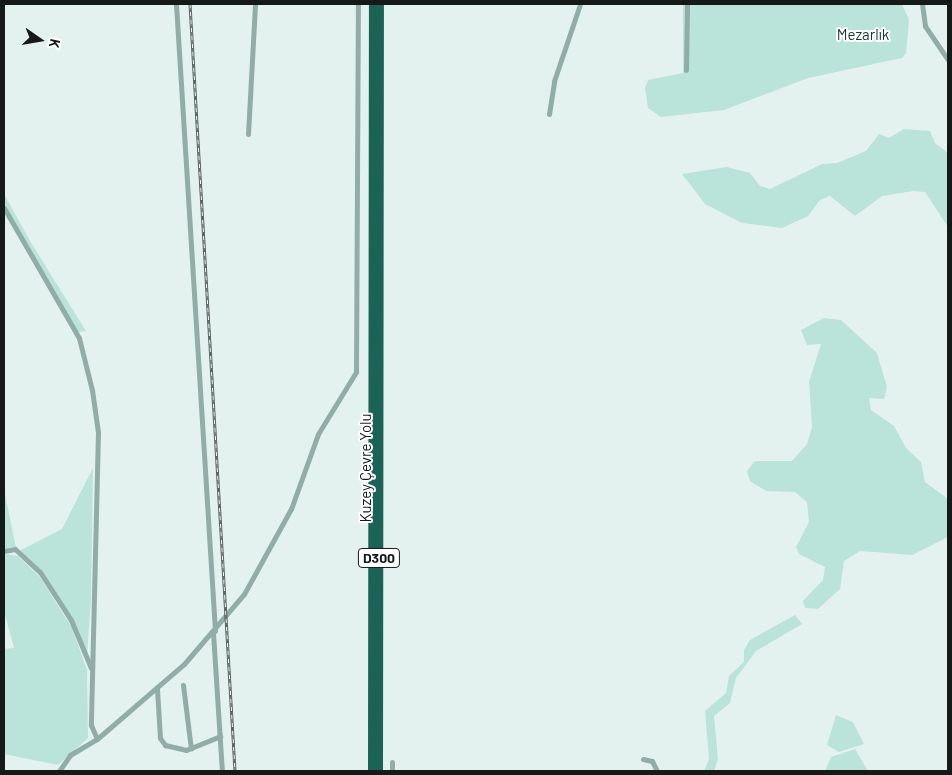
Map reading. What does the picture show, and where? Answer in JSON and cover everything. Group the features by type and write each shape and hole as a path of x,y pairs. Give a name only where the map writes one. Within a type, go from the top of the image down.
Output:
{"highway":[{"name":"D300","path":"373,4 376,346"},
{"name":"D300","path":"376,317 380,4"},
{"name":"Kuzey Çevre Yolu","path":"372,771 376,346"},
{"name":"Kuzey Çevre Yolu","path":"376,346 379,771"}],"street":[{"path":"176,4 222,771"},
{"path":"248,134 255,4"},
{"path":"59,771 70,755 97,739 157,688 214,632 265,561 294,501 315,442 356,372 358,4"},
{"path":"549,114 554,80 580,4"},
{"path":"686,70 687,4"},
{"path":"922,4 925,26 948,60"},
{"path":"4,208 80,338 92,390 98,432 91,725 97,739"},
{"path":"4,550 15,549 45,578 75,627 92,670"},
{"path":"184,685 190,749"},
{"path":"157,688 162,740 173,748 190,749 220,736"},
{"path":"644,759 652,761 657,771"},
{"path":"392,762 392,771"}],"green space":[{"name":"Mezarlık","path":"683,4 902,4 909,20 906,53 902,58 808,78 724,110 661,117 648,108 645,88 648,80 683,73"},
{"path":"904,129 930,131 935,143 948,153 948,227 925,192 913,191 882,196 855,216 830,196 820,200 808,216 782,228 742,223 705,204 682,174 727,167 750,173 760,186 770,189 822,164 837,163 866,151 879,134 889,138"},
{"path":"4,194 30,241 86,331 78,332 4,205"},
{"path":"824,318 841,320 877,353 887,387 884,399 869,398 871,410 894,426 906,448 921,462 925,482 948,499 948,537 912,555 860,551 844,561 840,589 818,609 805,608 803,601 823,580 825,567 799,554 796,547 809,522 807,502 795,492 766,491 750,481 747,471 755,461 792,461 807,444 812,427 809,382 821,344 807,345 801,330"},
{"path":"93,468 91,599 87,655 44,577 19,551 62,529"},
{"path":"4,489 16,548 4,550"},
{"path":"4,554 18,556 40,577 72,628 87,670 88,738 58,765 4,754 4,649 14,648 4,611"},
{"path":"795,615 802,624 756,651 736,678 730,703 714,716 718,759 714,771 704,771 709,759 705,711 726,693 729,676 744,662 744,650 750,640"},
{"path":"836,715 853,722 864,744 839,752 827,745"},
{"path":"855,749 868,771 825,771 831,757"}],"railway":[{"path":"190,4 235,771"}]}
